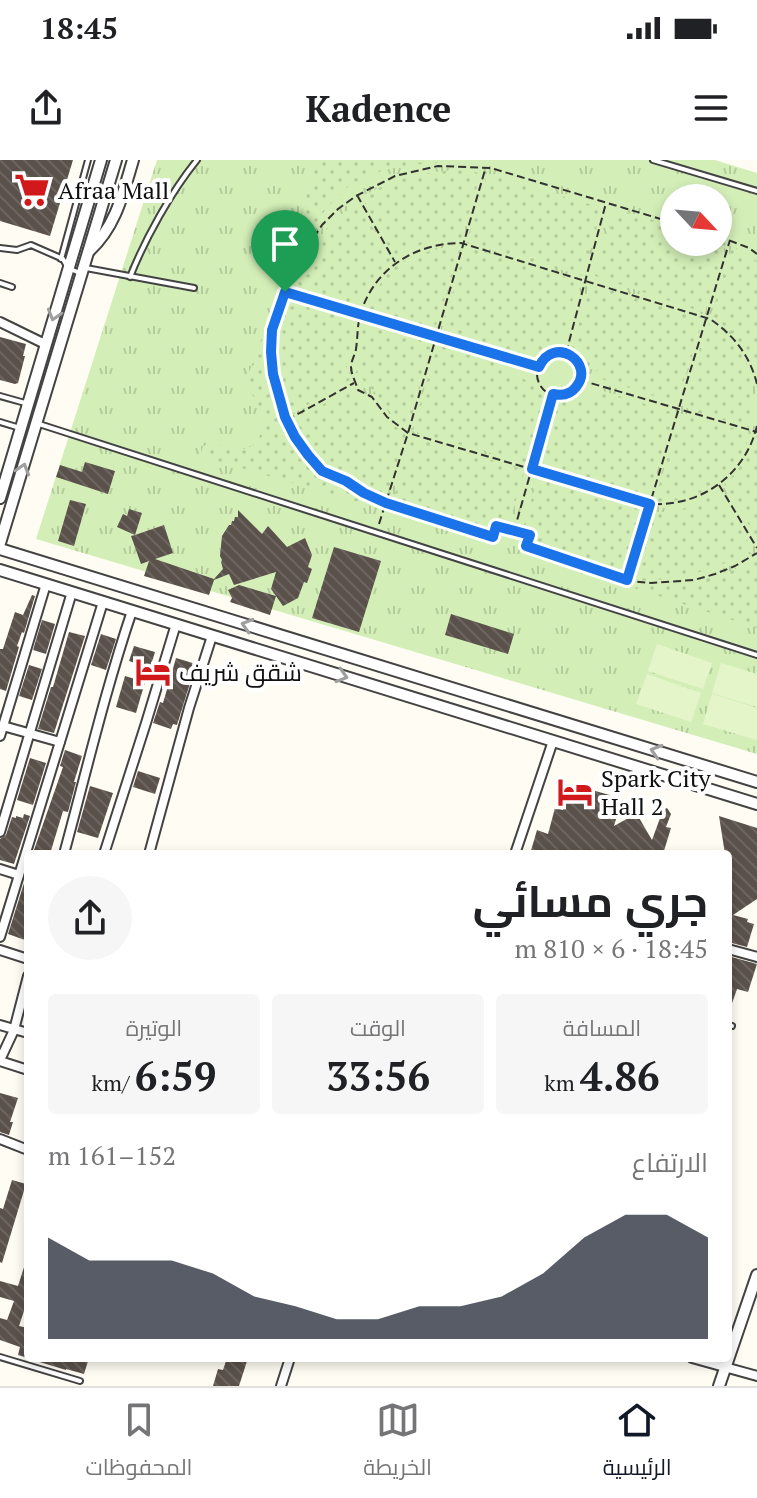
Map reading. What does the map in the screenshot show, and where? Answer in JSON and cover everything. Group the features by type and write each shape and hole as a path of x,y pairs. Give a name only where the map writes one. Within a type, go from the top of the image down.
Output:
{"street":[{"path":"0,498 101,160"},
{"path":"116,160 0,546 757,782"},
{"path":"89,252 100,241 117,211 133,160"},
{"path":"0,322 45,344"},
{"path":"0,570 757,804"},
{"path":"0,736 46,584"},
{"path":"0,832 72,592"},
{"path":"27,850 103,602"},
{"path":"65,850 115,662 132,611"},
{"path":"105,850 176,624"},
{"path":"150,850 212,636"},
{"path":"3,726 60,742"},
{"path":"516,850 553,741"},
{"path":"0,937 24,859"},
{"path":"0,869 19,875"},
{"path":"0,950 24,958"},
{"path":"732,950 757,957"},
{"path":"24,991 14,1030 0,1060 24,1069"},
{"path":"0,1025 24,1032"},
{"path":"0,1139 24,1147"},
{"path":"732,1348 757,1275"},
{"path":"281,1386 289,1362"},
{"path":"705,1362 757,1376"},
{"path":"719,1386 727,1362"}],"lane":[{"path":"61,259 88,160"},
{"path":"130,277 175,190 197,160"},
{"path":"653,160 757,191"},
{"path":"0,248 17,250 31,245 61,259 68,268 194,288"},
{"path":"0,283 12,287"},
{"path":"0,396 27,404"},
{"path":"0,422 20,428"},
{"path":"36,423 757,655"},
{"path":"0,1357 80,1381"}],"path":[{"path":"660,219 491,168 449,166 395,176 357,195 338,209 322,225 297,262 272,330 271,352 278,396 287,420 308,455 322,471 386,503 493,537 496,526 530,535 526,546 627,580 651,583 694,580 735,566 757,553"},
{"path":"376,533 485,168"},
{"path":"357,195 395,263"},
{"path":"566,353 606,202"},
{"path":"732,241 757,254"},
{"path":"757,384 755,370 733,337 706,318 464,244 448,243 423,248 395,263 372,287 360,314 356,348 350,366 358,390 372,397 387,417 408,433 650,504 689,500 719,485 742,461 757,426"},
{"path":"627,580 725,256"},
{"path":"285,292 539,367"},
{"path":"552,353 566,353 580,366 580,380 567,394 553,394 542,387 539,367 541,361 552,353"},
{"path":"580,380 756,432"},
{"path":"287,420 356,383"},
{"path":"514,531 553,394"},
{"path":"719,485 757,548"}],"green space":[{"path":"157,160 715,160 757,173 757,754 36,539"},
{"path":"316,160 481,160 410,165 359,180 328,206 288,265"},
{"path":"456,170 481,173 460,242 442,240 426,243 396,260 362,197 408,178"},
{"path":"487,174 602,208 583,276 467,243"},
{"path":"358,201 392,262 370,284 355,312 289,291 317,241"},
{"path":"615,209 660,222 660,256 722,256 705,313 595,276"},
{"path":"454,245 462,247 436,325 427,333 366,309 383,280 400,264 423,253"},
{"path":"732,246 757,261 757,367 731,333 711,316 729,256 732,256"},
{"path":"466,247 578,281 559,348 541,354 520,351 514,358 446,338 441,332"},
{"path":"591,284 704,318 679,396 669,401 602,379 600,372 585,367 571,350"},
{"path":"277,296 269,328 269,369 276,403 288,434 309,462 372,506 200,456 206,436 231,450 243,449 258,442 263,424 247,378"},
{"path":"290,297 354,318 346,365 350,380 292,414 286,404 275,348"},
{"path":"362,318 427,338 431,348 408,430 399,424 356,373"},
{"path":"709,324 736,344 747,365 754,397 752,428 689,410 685,405"},
{"path":"444,343 508,360 514,376 532,382 544,397 526,463 412,431 437,346"},
{"path":"354,388 377,414 406,433 386,498 364,490 324,467 304,443 295,421"},
{"path":"603,391 671,412 673,421 648,500 539,467 557,404 575,397 593,399"},
{"path":"688,416 747,432 750,438 733,468 714,485 684,498 654,502 679,420"},
{"path":"757,435 757,538 724,485 744,462"},
{"path":"411,436 525,470 508,527 494,523 491,534 393,501"},
{"path":"538,476 647,505 626,576 534,542 537,534 523,529"},
{"path":"718,493 753,550 693,574 629,581 651,512 686,508"},
{"path":"757,558 757,628 634,588 700,580 729,572"},
{"path":"657,644 712,663 703,689 648,671"},
{"path":"721,663 757,674 757,707 712,693"},
{"path":"647,674 701,693 691,722 636,704"},
{"path":"712,694 757,708 757,740 703,724"}],"building":[{"name":"Afraa Mall","path":"0,160 73,160 50,236 0,221"},
{"path":"0,337 26,344 18,383 0,380"},
{"path":"85,462 115,471 108,494 56,477 60,465 82,472"},
{"path":"70,500 86,504 74,546 58,541"},
{"path":"129,509 142,513 135,535 117,527"},
{"path":"238,510 262,534 268,526 287,547 305,538 312,555 308,567 312,569 298,598 283,606 271,589 276,572 234,585 229,574 214,580 209,595 144,576 149,561 141,564 131,536 164,525 173,553 155,559 214,579 223,569 220,556 222,536 238,517"},
{"path":"334,547 381,561 359,632 312,618"},
{"path":"239,585 276,596 270,615 230,602 232,598 228,590"},
{"path":"32,595 35,596 17,646 6,691 0,689 0,649 3,649 15,612 23,615"},
{"path":"451,614 514,634 508,654 445,635"},
{"path":"42,620 55,624 46,654 33,650"},
{"path":"69,632 85,636 54,733 38,729"},
{"path":"101,634 116,639 106,670 91,665"},
{"path":"134,646 155,652 150,668 129,661"},
{"path":"176,658 196,664 177,725 173,724 171,729 153,723 160,702 163,703"},
{"path":"29,665 42,669 32,700 19,696"},
{"path":"125,676 145,682 136,713 116,707"},
{"path":"65,750 82,756 68,812 63,811 51,850 34,850 63,767 60,766"},
{"path":"30,758 46,763 33,805 17,800"},
{"path":"138,771 160,778 155,794 133,787"},
{"path":"571,784 613,796 612,800 621,802 614,826 638,816 652,840 663,810 667,808 671,814 666,827 671,828 664,850 531,850 537,830 548,834 555,808 563,810"},
{"path":"90,786 113,793 98,838 77,832"},
{"path":"24,814 30,816 14,864 0,860 0,839 6,835 12,817 23,818"},
{"path":"719,816 757,828 757,899 733,915 754,924 747,947 732,943 732,850 724,850"},
{"path":"24,883 24,940 8,934"},
{"path":"732,957 757,964 748,992 737,989 732,1003"},
{"path":"0,1093 18,1098 9,1135 0,1132"},
{"path":"12,1180 24,1183 2,1263 0,1208 3,1209"},
{"path":"24,1267 24,1311 19,1326 24,1327 24,1357 18,1355 20,1347 0,1340 0,1318 7,1320 14,1301 0,1297 0,1281 18,1286"},
{"path":"40,1362 88,1362 84,1374"},
{"path":"226,1362 247,1362 239,1386 213,1386 218,1369 223,1370"}],"place":[{"name":"Afraa Mall","path":"32,190"},
{"name":"شقق شريف","path":"153,672"},
{"name":"Spark City Hall 2","path":"575,792"}],"route":[{"path":"285,292 539,367 541,361 552,353 566,353 577,360 580,380 567,394 553,394 532,469 650,504 627,580 526,546 530,535 496,526 493,537 386,503 322,471 295,437 285,417 273,374 272,330 285,292"}]}
